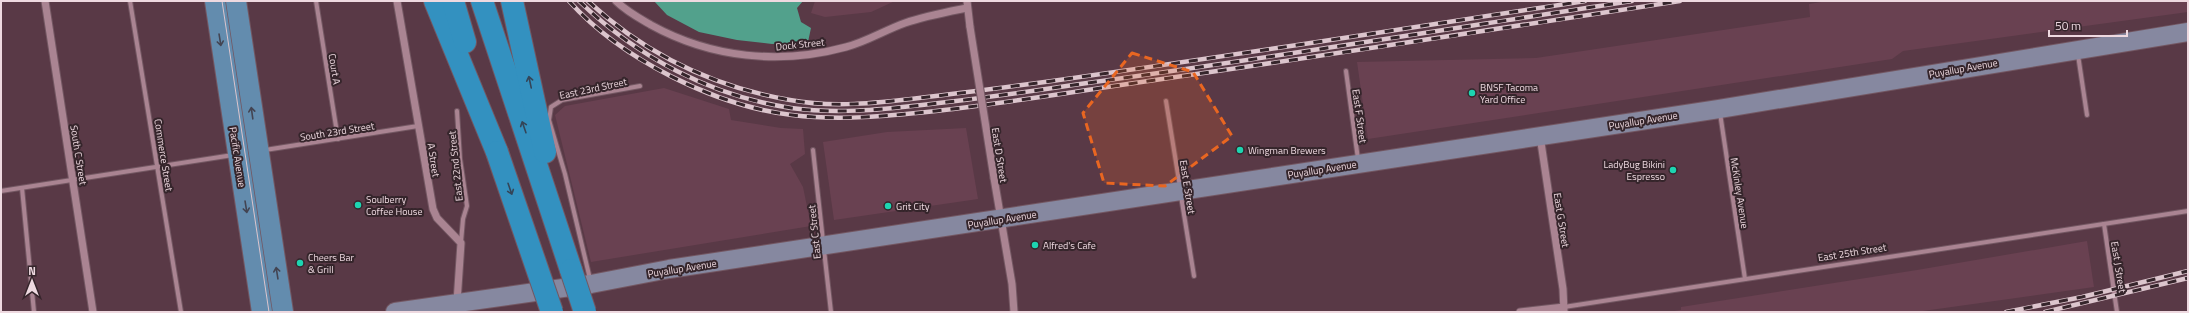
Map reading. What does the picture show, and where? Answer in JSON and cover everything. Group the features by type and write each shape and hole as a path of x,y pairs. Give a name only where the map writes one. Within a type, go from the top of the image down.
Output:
{"highway":[{"path":"482,1 585,312"},
{"path":"512,1 572,270"},
{"path":"444,3 552,312"}],"main road":[{"name":"Pacific Avenue","path":"215,1 262,312"},
{"name":"Pacific Avenue","path":"236,1 283,312"},
{"name":"Puyallup Avenue","path":"395,312 456,308 669,269 1719,109 2077,49 2188,32"}],"street":[{"name":"South C Street","path":"45,1 94,312"},
{"name":"Commerce Street","path":"130,1 181,312"},
{"name":"Court A","path":"316,1 338,139"},
{"name":"A Street","path":"397,1 433,209 437,218 461,243"},
{"name":"Dock Street","path":"616,1 638,17 690,44 736,54 778,57 821,53 848,47 906,22 967,5"},
{"name":"East D Street","path":"967,5 1000,219 1012,284 1014,312"},
{"path":"2077,49 2087,115"},
{"name":"East F Street","path":"1346,71 1359,163"},
{"name":"East 23rd Street","path":"591,284 565,174 550,120 551,107 562,100 640,86"},
{"name":"East E Street","path":"1166,101 1194,276"},
{"name":"McKinley Avenue","path":"1719,109 1745,279"},
{"name":"East 22nd Street","path":"458,111 460,159 467,206 463,219 461,243"},
{"name":"South 23rd Street","path":"258,151 418,126"},
{"name":"East G Street","path":"1540,136 1563,289 1564,310"},
{"name":"East C Street","path":"813,150 831,312"},
{"path":"1,191 238,154"},
{"path":"22,188 34,312"},
{"name":"East 25th Street","path":"1520,312 1564,310 1745,279 2188,211"},
{"name":"East J Street","path":"2104,224 2117,312"},
{"path":"456,308 461,243"}],"highlighted area":[{"path":"1132,53 1193,72 1232,136 1165,186 1104,183 1083,113"}],"shaded area":[{"path":"654,1 803,1 797,8 801,22 811,28 808,42 772,44 737,40 699,32 667,15"},
{"path":"815,1 895,1 871,12 825,17 811,13"},
{"path":"1827,1 2188,1 2188,12 1903,51 1892,59 1368,139 1357,62 1536,58 1810,17 1809,4"},
{"path":"664,88 729,109 731,120 781,128 803,129 805,154 790,164 803,187 811,226 591,262 555,115 565,106"},
{"path":"966,128 978,199 834,220 823,142 887,132"},
{"path":"2087,241 2094,287 1916,312 1667,312 1681,310 1681,307 1917,270"}],"tram line":[{"path":"222,1 269,312"}],"railway":[{"path":"569,1 590,22 615,42 642,60 701,90 732,102 762,110 792,115 828,118 918,113 1003,102 1327,55 1680,1"},
{"path":"579,1 625,40 650,56 704,84 761,102 791,108 824,111 873,110 906,107 1021,93 1632,1"},
{"path":"588,1 633,37 682,66 708,77 762,94 790,100 822,104 854,104 903,100 1052,81 1585,1"},
{"path":"2006,312 2082,297 2188,271"},
{"path":"2045,312 2188,278"}],"place":[{"name":"BNSF Tacoma Yard Office","path":"1472,93"},
{"name":"Wingman Brewers","path":"1240,150"},
{"name":"LadyBug Bikini Espresso","path":"1673,170"},
{"name":"Soulberry Coffee House","path":"358,205"},
{"name":"Grit City","path":"888,206"},
{"name":"Alfred's Cafe","path":"1035,245"},
{"name":"Cheers Bar & Grill","path":"300,263"}]}
